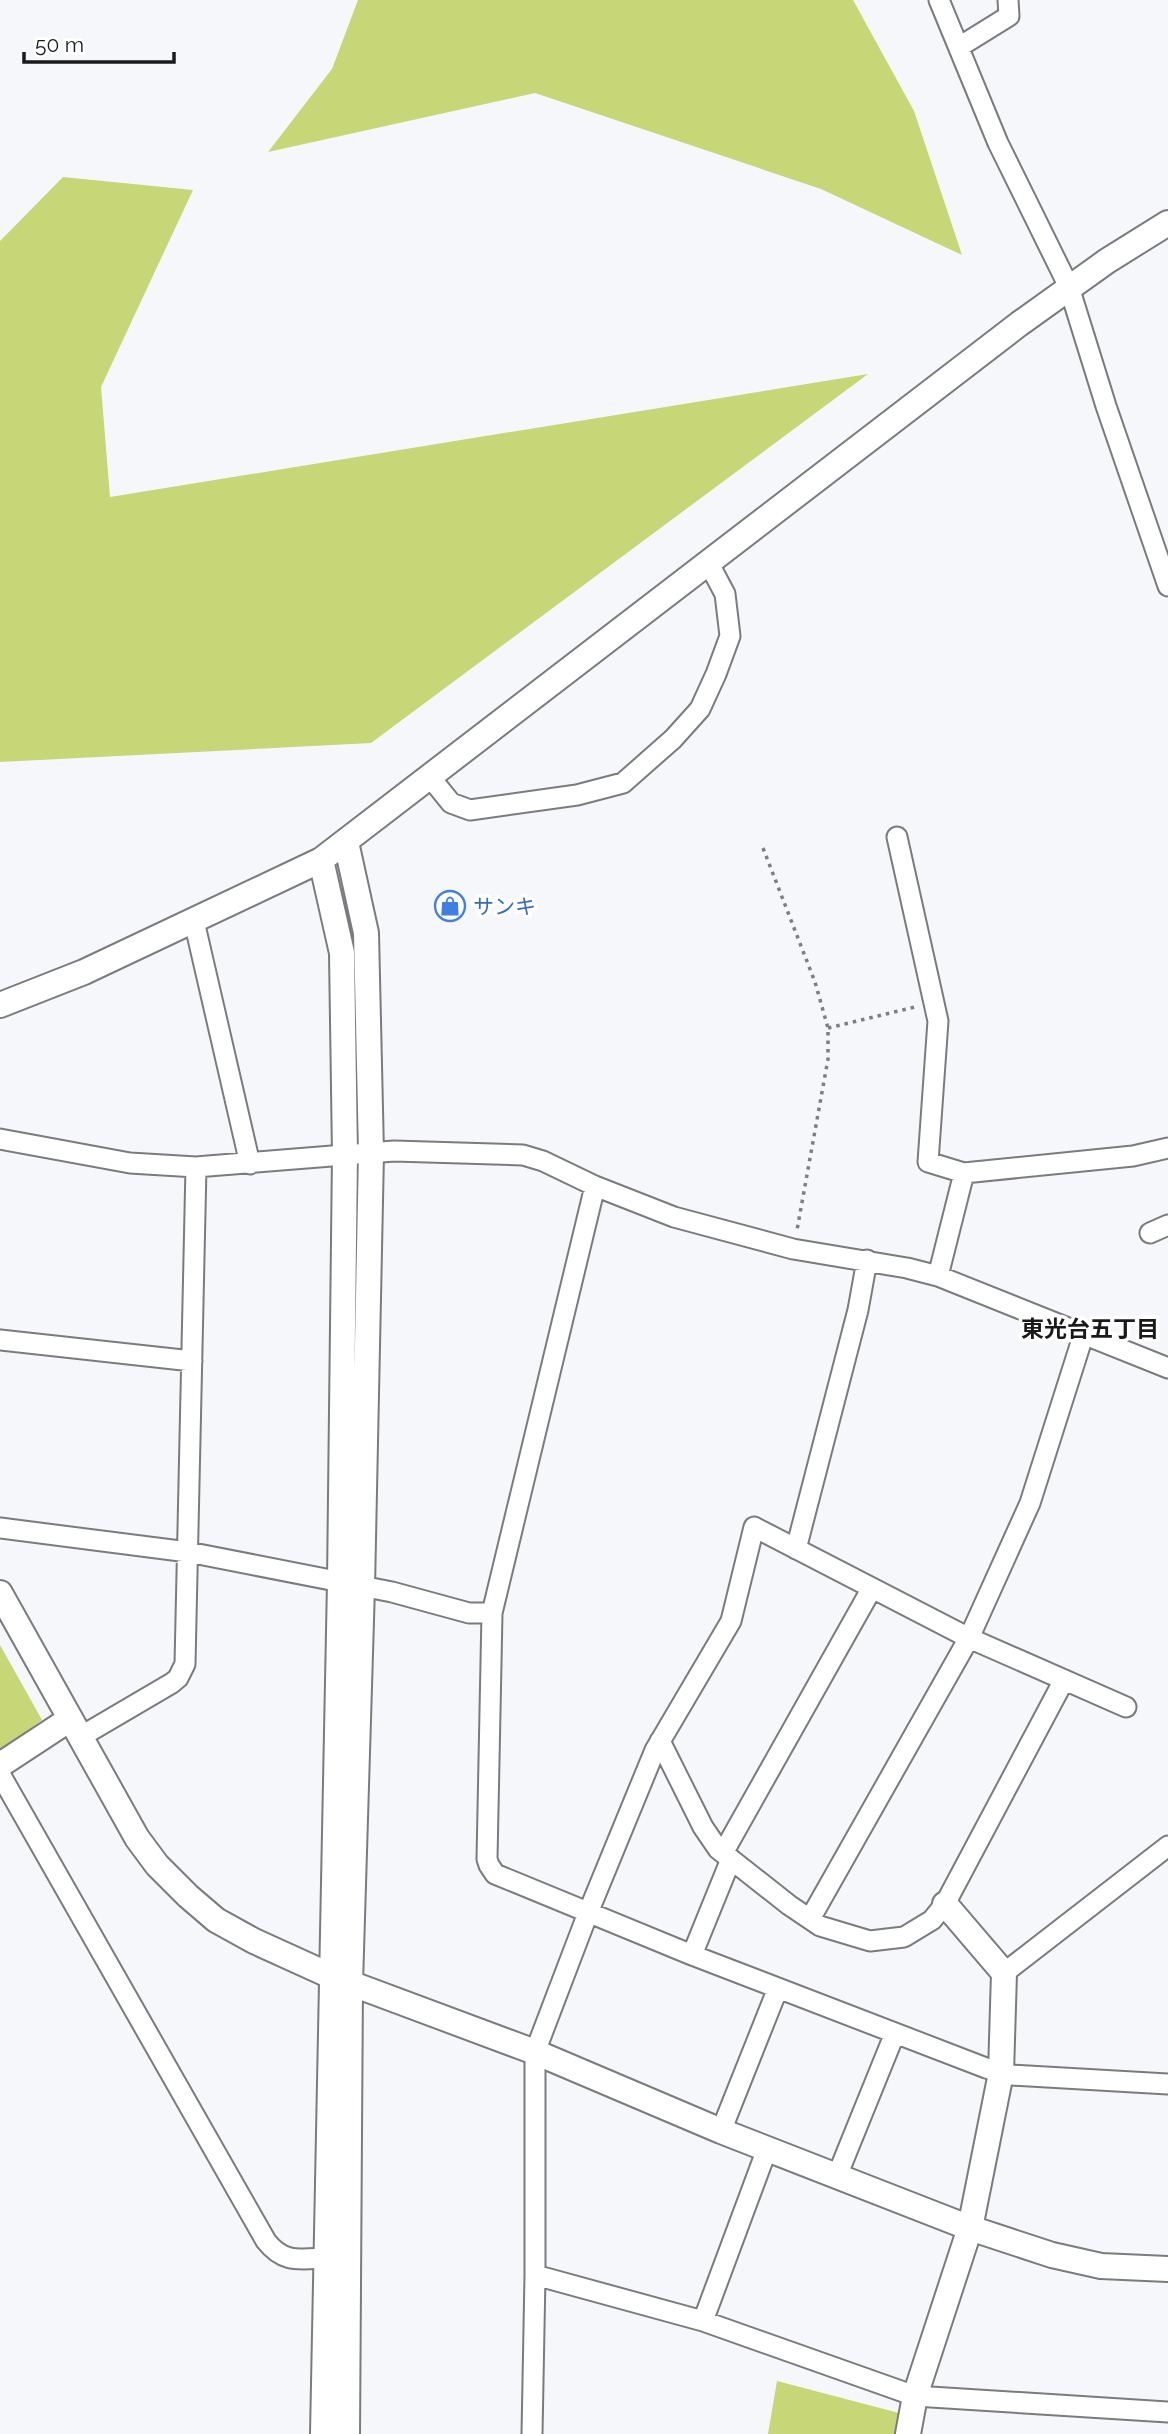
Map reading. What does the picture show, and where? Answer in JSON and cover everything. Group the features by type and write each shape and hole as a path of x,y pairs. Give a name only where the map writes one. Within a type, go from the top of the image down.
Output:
{"street":[{"path":"939,0 998,143 1069,287 1106,406 1168,586"},
{"path":"959,47 1009,16 1008,0"},
{"path":"0,1005 84,972 321,860 1069,287 1168,223"},
{"path":"430,776 452,803 471,810 577,795 623,783 673,739 700,709 716,674 730,636 725,594 708,562"},
{"path":"897,837 938,1021 928,1162 964,1173 1133,1156 1168,1148"},
{"path":"323,2434 326,2258 340,1980 351,1584 371,1153 366,933 346,842"},
{"path":"321,860 342,953 351,1584"},
{"path":"194,921 250,1164"},
{"path":"0,1139 130,1163 195,1167 394,1151 523,1155 674,1217 793,1249 938,1276 1168,1368"},
{"path":"0,1765 172,1683 183,1671 188,1552 195,1167"},
{"path":"938,1276 964,1173"},
{"path":"595,1186 492,1613 489,1866 495,1874 588,1913 1001,2073 1168,2084"},
{"path":"796,1549 858,1310 867,1261"},
{"path":"810,1919 969,1638 1030,1503 1084,1333"},
{"path":"0,1340 192,1361"},
{"path":"532,2434 535,2052 588,1913 660,1741 731,1621 754,1527 969,1638 1126,1707"},
{"path":"0,1528 188,1552 392,1592 469,1613 492,1613"},
{"path":"692,1955 727,1856 872,1588"},
{"path":"0,1593 137,1839 157,1865 216,1920 254,1941 340,1980 535,2052 721,2131 970,2228 1052,2255 1101,2266 1168,2269"},
{"path":"660,1741 702,1827 727,1856 820,1926 870,1941 904,1937 933,1920 945,1904 1065,1680"},
{"path":"0,1774 266,2241 276,2253 285,2258 326,2258"},
{"path":"1004,1973 1168,1846"},
{"path":"908,2434 915,2396 970,2228 1001,2073 1004,1973 945,1904"},
{"path":"340,1980 347,2434"},
{"path":"721,2131 778,1988"},
{"path":"836,2176 895,2033"},
{"path":"703,2321 768,2149"},
{"path":"535,2275 703,2321 915,2396 1168,2412"}],"path":[{"path":"763,848 814,982 828,1028 828,1059 793,1249"},
{"path":"828,1028 934,1003"}],"green space":[{"path":"358,0 853,0 914,111 962,255 821,189 535,93 268,152 332,69"},
{"path":"63,177 193,190 101,387 110,497 868,374 371,743 0,762 0,241"},
{"path":"0,1645 42,1720 0,1751"},
{"path":"777,2381 899,2413 895,2434 768,2434"}],"place":[{"name":"サンキ","path":"450,906"}],"district":[{"name":"東光台五丁目","path":"1090,1328"}]}
